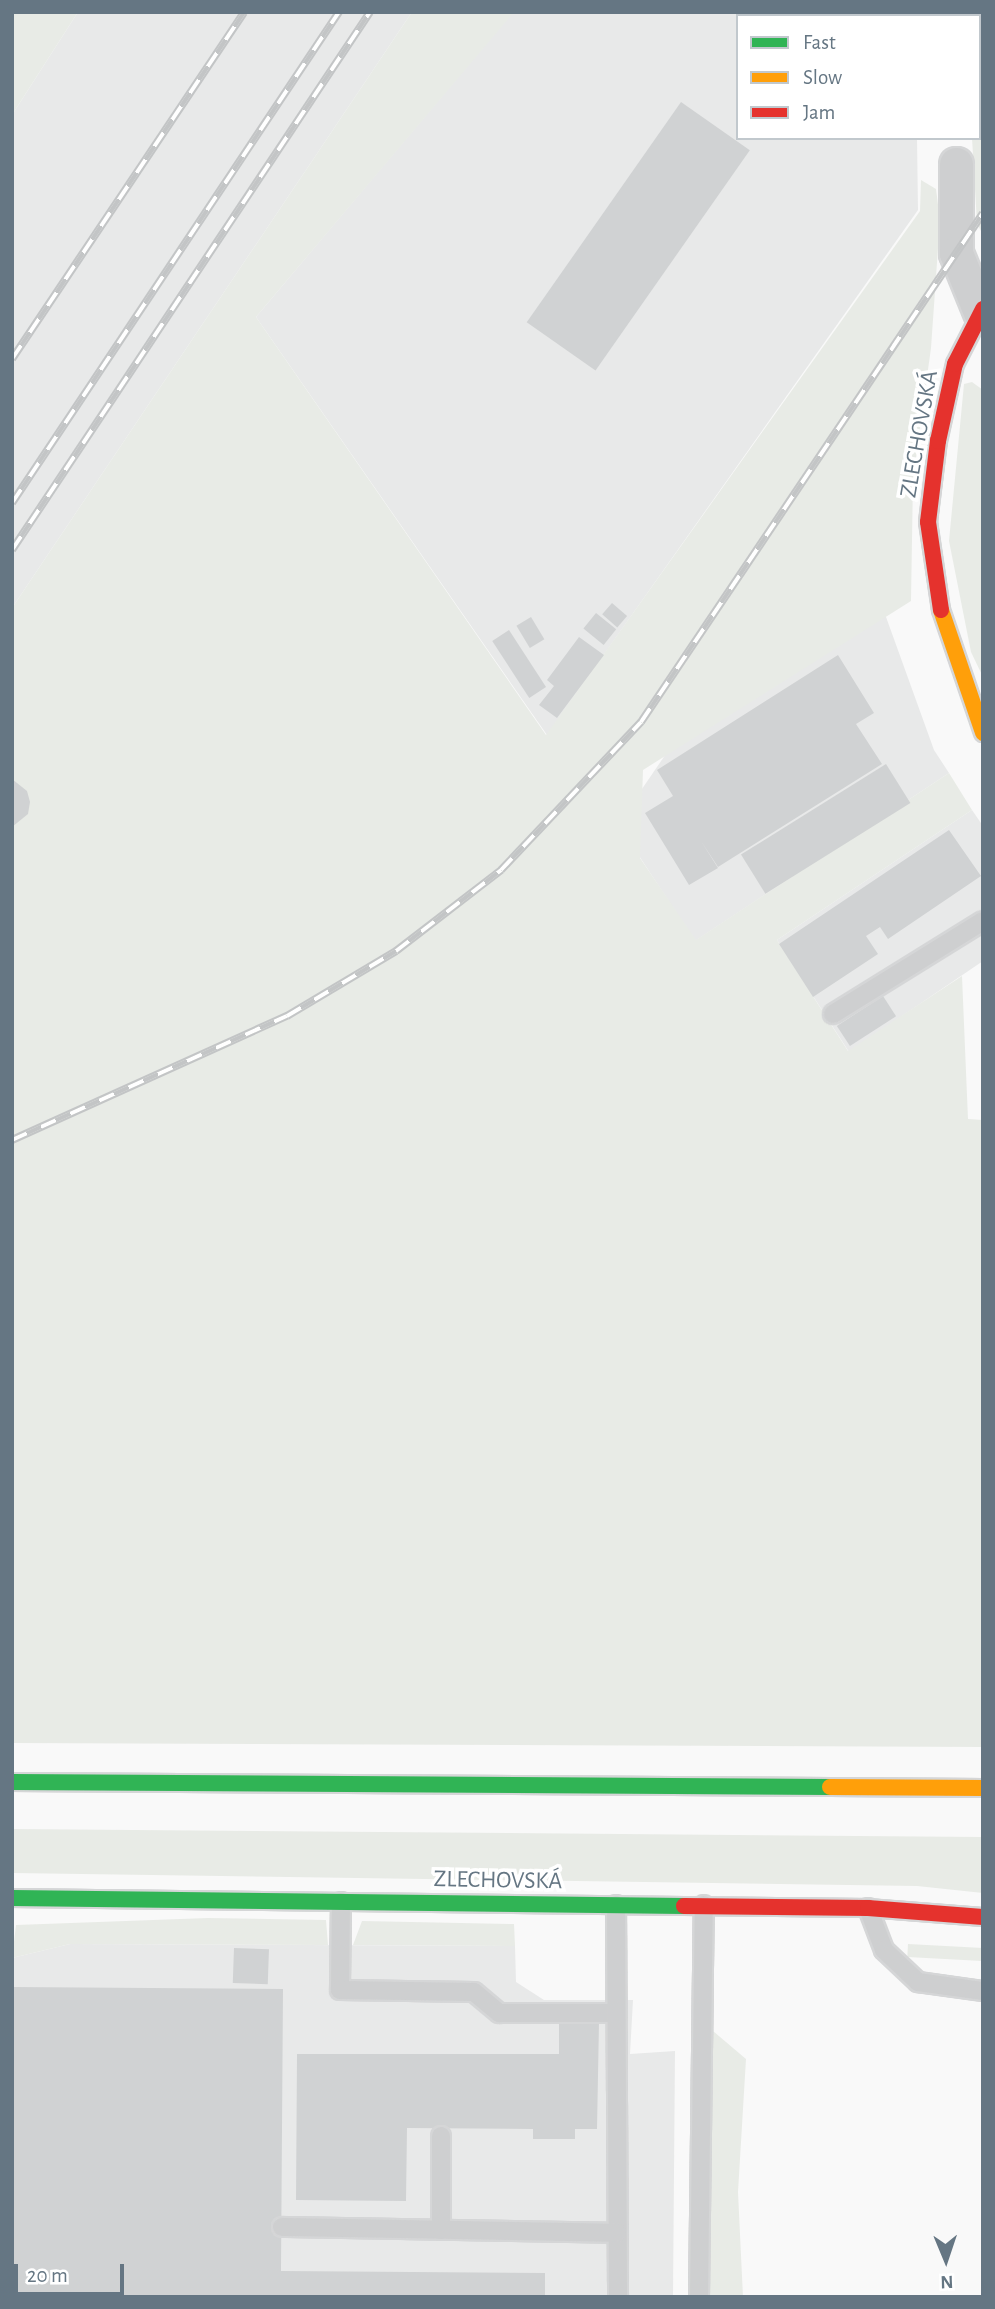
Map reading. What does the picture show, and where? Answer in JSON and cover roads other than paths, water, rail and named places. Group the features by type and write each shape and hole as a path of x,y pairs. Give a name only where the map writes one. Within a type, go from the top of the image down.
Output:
{"street":[{"path":"956,164 956,253 981,310"},
{"name":"ZLECHOVSKÁ","path":"981,310 955,364 938,441 929,522 944,631 983,733"},
{"path":"12,1782 983,1788"},
{"name":"ZLECHOVSKÁ","path":"12,1898 869,1908 983,1917"}],"lane":[{"path":"833,1014 983,921"},
{"path":"341,1902 340,1990 474,1992 499,2013 616,2012"},
{"path":"616,1905 618,2297"},
{"path":"699,2297 704,1905"},
{"path":"869,1908 884,1950 918,1982 983,1991"},
{"path":"441,2136 441,2230"},
{"path":"282,2227 617,2233"}],"railway":[{"path":"12,359 244,12"},
{"path":"12,503 339,12"},
{"path":"12,550 370,12"},
{"path":"12,1140 287,1016 396,951 501,870 641,722 983,213"}]}
